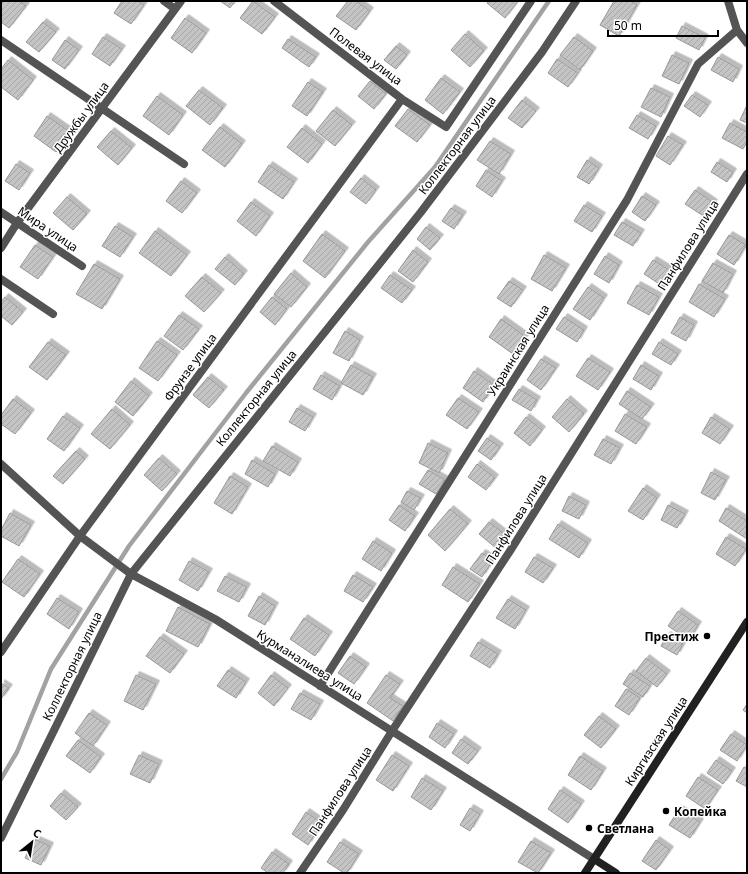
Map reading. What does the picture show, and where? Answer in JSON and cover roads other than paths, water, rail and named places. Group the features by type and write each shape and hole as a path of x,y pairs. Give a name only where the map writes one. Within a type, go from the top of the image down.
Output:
{"main road":[{"name":"Киргизская улица","path":"585,873 747,622"},
{"name":"Курманалиева улица","path":"594,859 616,873"}],"street":[{"path":"164,1 175,9"},
{"name":"Дружбы улица","path":"1,248 17,223 181,1"},
{"name":"Полевая улица","path":"274,1 402,99 446,127"},
{"name":"Коллекторная улица","path":"446,127 531,1"},
{"name":"Коллекторная улица","path":"1,838 131,574 421,212 542,52 576,1"},
{"path":"728,1 737,30 747,43"},
{"name":"Украинская улица","path":"320,686 627,200 698,64 737,30"},
{"path":"1,40 184,164"},
{"name":"Фрунзе улица","path":"1,652 80,536 402,99"},
{"name":"Панфилова улица","path":"300,873 343,810 510,551 747,174"},
{"name":"Мира улица","path":"1,212 82,266"},
{"path":"1,278 53,314"},
{"name":"Курманалиева улица","path":"1,464 80,536 131,574 215,619 594,859"}],"waterway":[{"path":"1,779 17,752 51,669 129,546 246,393 368,242 435,167 549,1"}],"place":[{"name":"Престиж","path":"707,636"},
{"name":"Копейка","path":"666,811"},
{"name":"Светлана","path":"589,828"}]}
